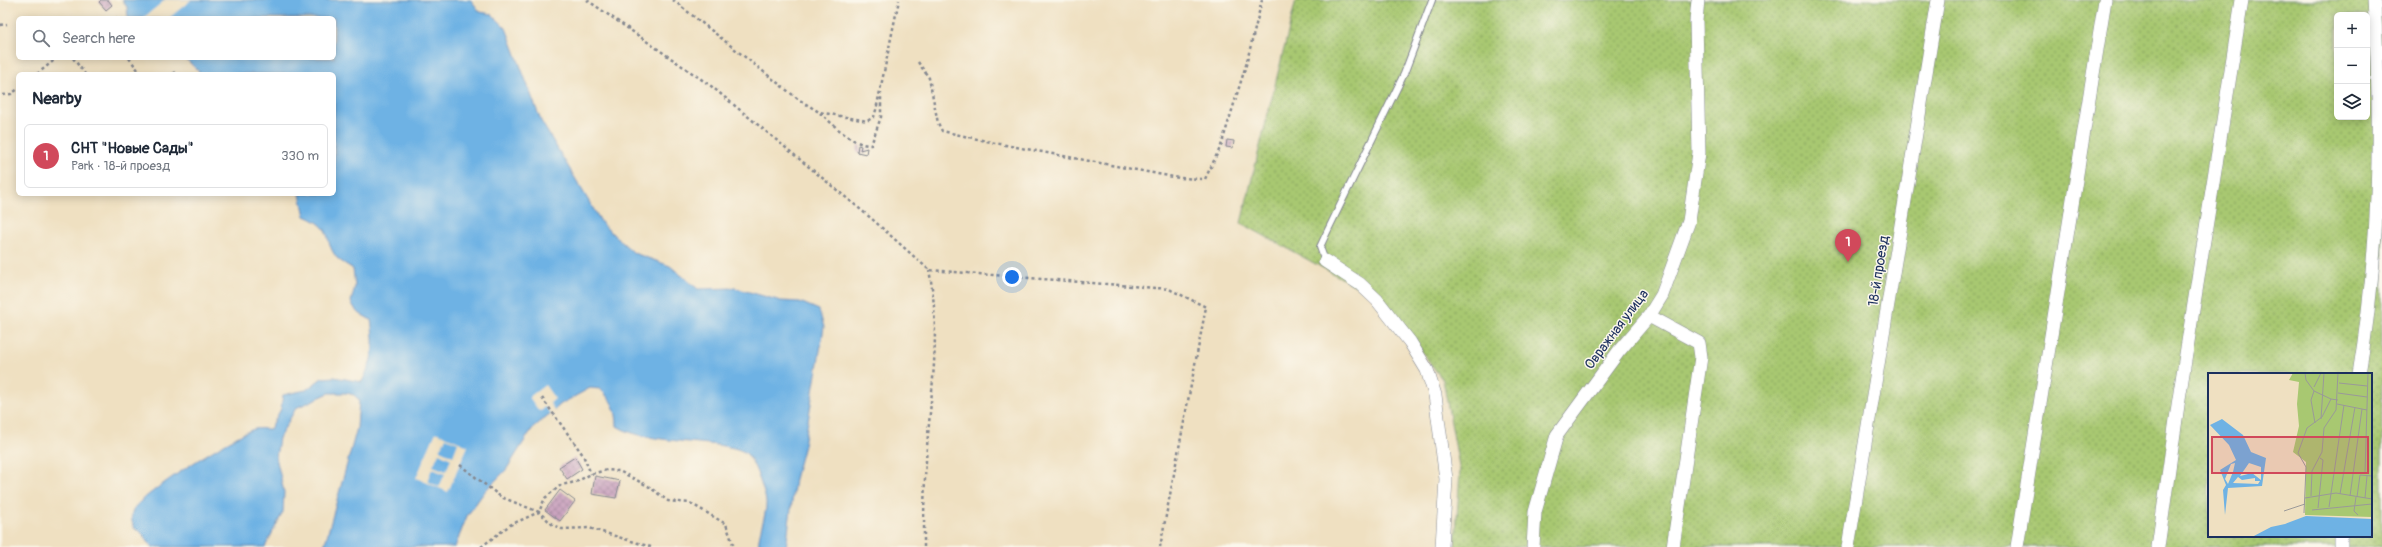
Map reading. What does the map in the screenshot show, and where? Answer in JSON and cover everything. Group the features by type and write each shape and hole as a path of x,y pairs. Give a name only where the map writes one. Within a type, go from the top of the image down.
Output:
{"street":[{"name":"Овражная улица","path":"1533,547 1535,512 1557,435 1619,351 1648,316 1662,295 1689,221 1699,153 1696,21 1698,0"},
{"name":"18-й проезд","path":"1848,547 1938,0"},
{"path":"2017,547 2105,0"},
{"path":"2158,547 2178,405 2242,0"},
{"path":"2359,373 2377,240 2381,60 2374,0"},
{"path":"1325,261 1360,284 1376,300 1410,342 1427,370 1434,395 1446,479 1442,547"},
{"path":"1648,316 1699,343 1701,357 1672,547"}],"lane":[{"path":"1325,261 1320,247 1404,74 1432,0"}],"path":[{"path":"587,0 711,86 872,219 929,270 934,295 936,353 926,461 924,547"},
{"path":"673,0 798,99 819,112 846,134 865,145 871,144 881,117 881,93"},
{"path":"819,112 867,121 874,117 881,93 899,0"},
{"path":"918,62 929,78 938,123 942,131 995,143 1179,178 1205,179 1221,146 1246,65 1262,0"},
{"path":"0,25 7,24"},
{"path":"40,72 54,60"},
{"path":"74,60 84,72"},
{"path":"130,60 140,72"},
{"path":"3,95 11,94 16,90"},
{"path":"929,270 1170,289 1206,307 1160,547"},
{"path":"542,398 583,455 591,474"},
{"path":"460,465 500,497 539,512 553,525 562,529 589,528 652,547"},
{"path":"481,547 510,525 539,512 545,498 561,485 576,482 591,474 607,470 619,471 648,486 668,501 690,503 726,524 734,547"}],"green space":[{"path":"1296,0 2382,0 2382,547 1455,547 1460,471 1443,380 1385,302 1241,223"}],"water":[{"path":"122,0 471,0 480,12 492,14 506,28 541,121 603,225 634,253 670,266 698,289 735,288 781,301 800,302 819,310 824,327 804,445 795,479 786,547 759,547 766,502 758,474 747,454 738,449 724,446 667,440 647,437 630,432 617,426 615,410 611,401 604,393 600,389 590,388 561,404 532,429 506,470 485,491 467,516 455,547 324,547 357,428 359,400 354,395 347,393 329,393 296,408 279,438 276,457 284,492 283,512 265,547 152,547 141,532 134,528 131,517 132,512 139,503 190,465 230,441 255,429 270,429 281,409 283,395 306,390 322,378 334,377 362,382 371,358 373,338 371,320 357,312 351,302 355,286 353,269 337,258 332,251 325,230 315,221 305,216 300,196 336,196 336,72 199,72 187,60 336,60 336,16 128,16 127,7"}],"pier":[{"path":"165,0 191,0 171,16 145,16"},
{"path":"545,385 555,399 550,403 555,411 551,415 545,407 539,411 529,397"},
{"path":"436,432 468,446 448,492 416,478","holes":["446,438 458,443 453,456 440,450","439,453 451,459 446,471 433,466","432,469 445,474 439,487 427,481"]}],"building":[{"path":"101,0 108,0 112,5 106,10 99,2"},
{"path":"1227,140 1234,141 1233,148 1226,147"},
{"path":"858,145 861,146 860,150 867,148 866,154 857,152"},
{"path":"575,457 582,469 567,479 559,467"},
{"path":"595,476 620,481 616,498 592,494"},
{"path":"560,490 575,501 560,521 545,510"}],"place":[{"name":"СНТ \"Новые Сады\"","path":"1848,262"}]}
